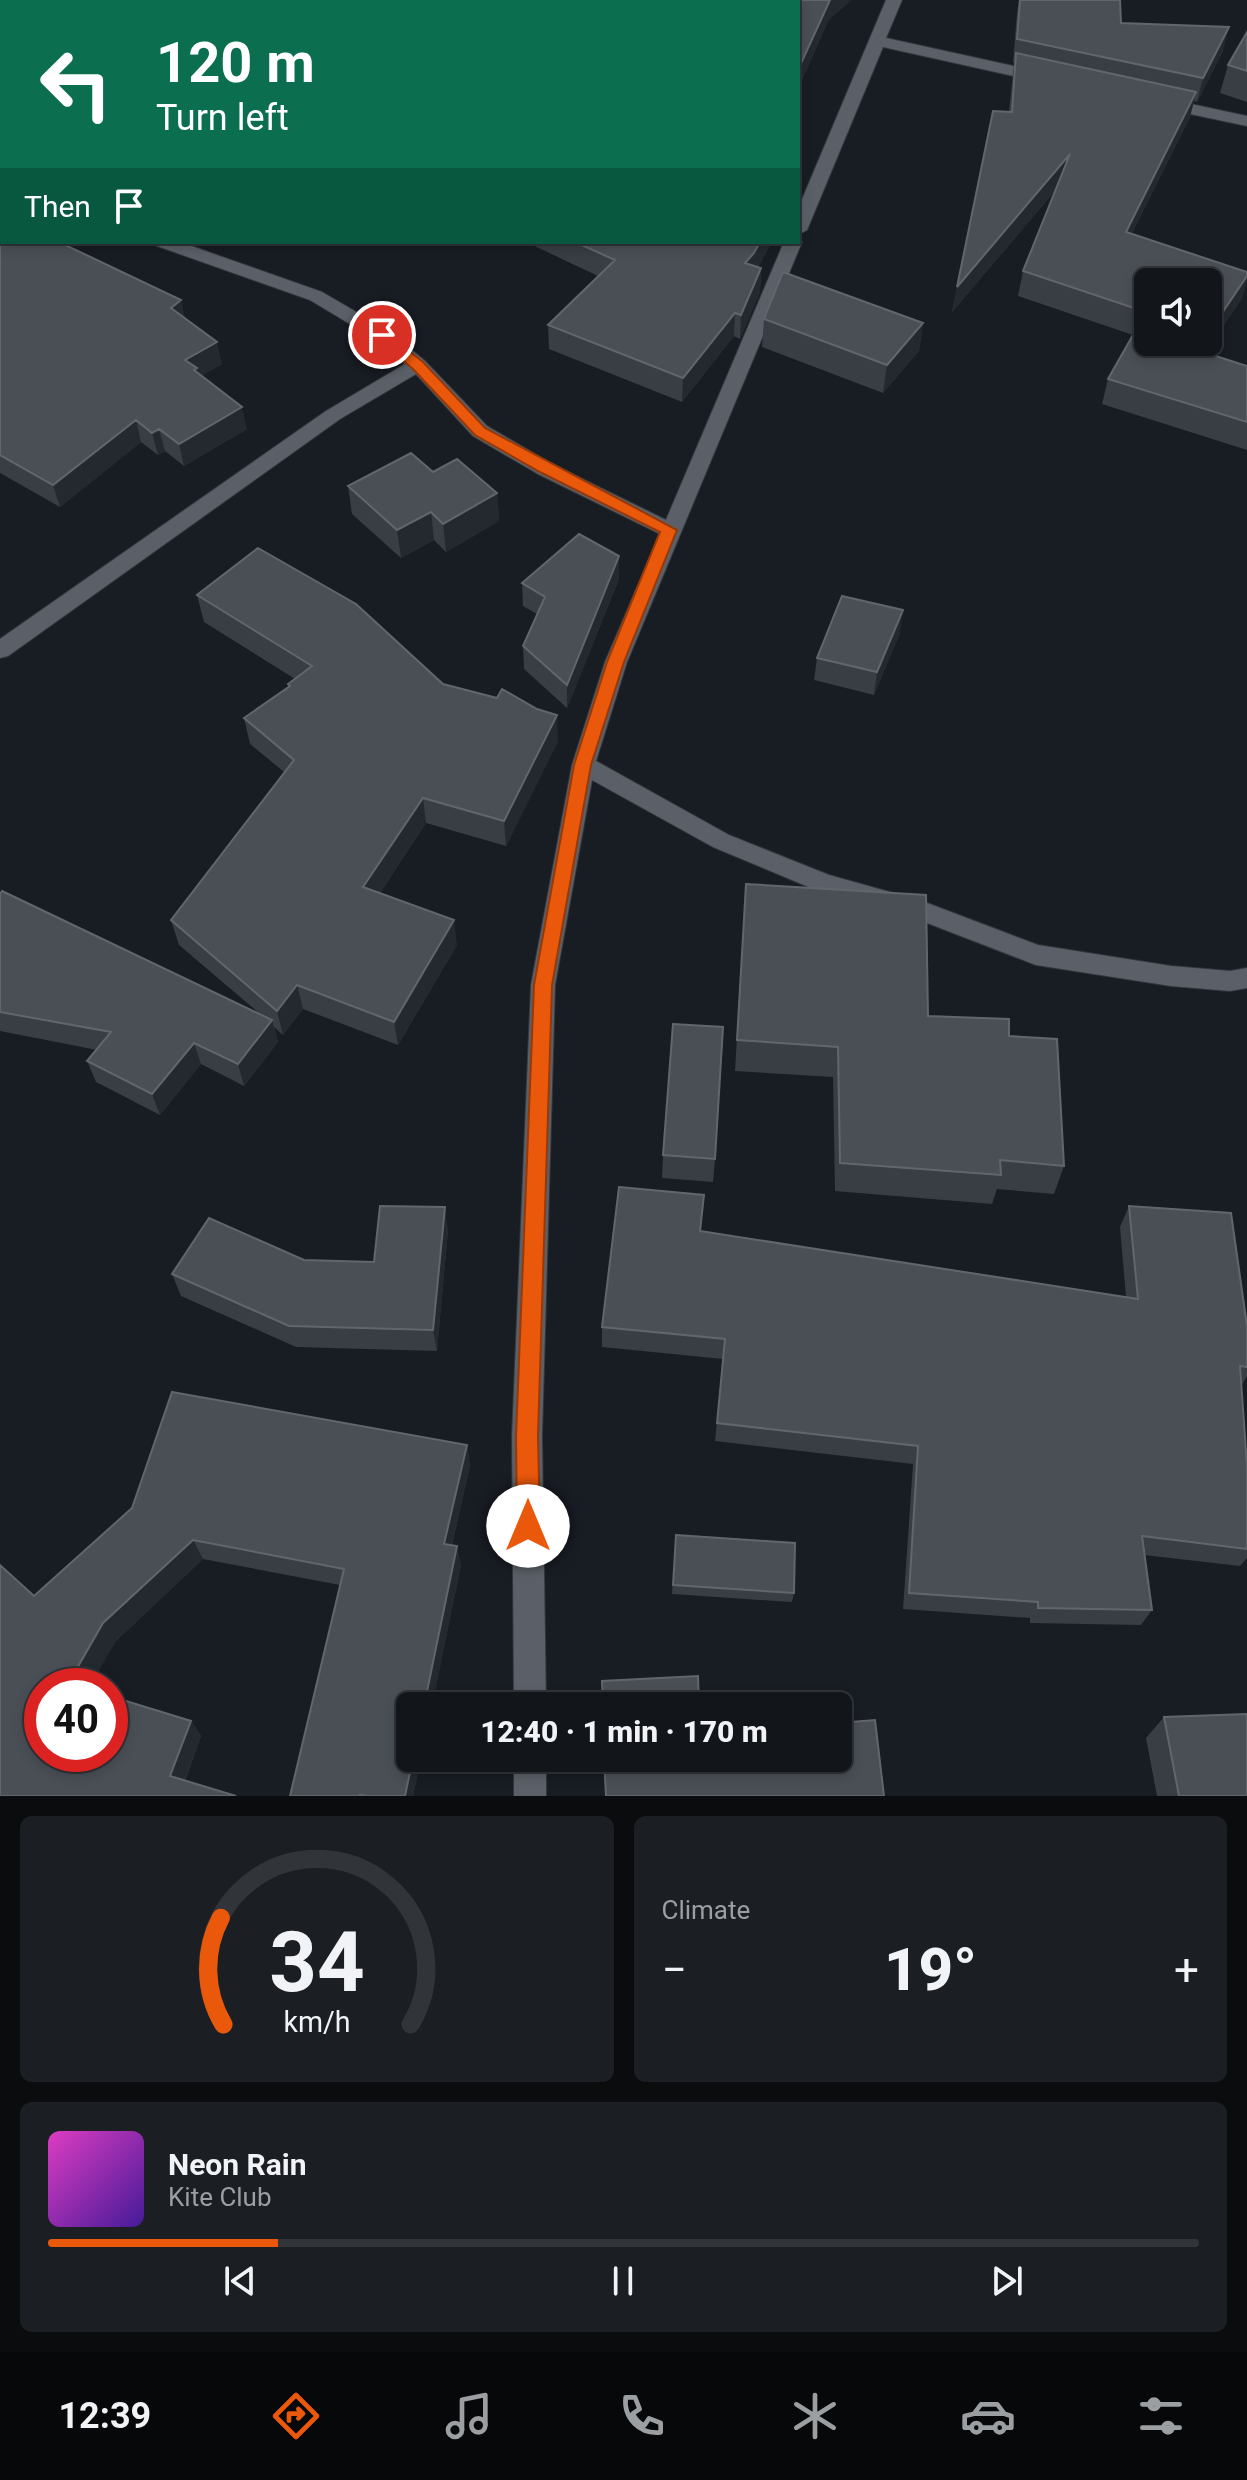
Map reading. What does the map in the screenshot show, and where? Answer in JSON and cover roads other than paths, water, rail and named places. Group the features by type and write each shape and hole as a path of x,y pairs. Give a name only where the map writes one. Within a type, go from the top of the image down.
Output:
{"street":[{"path":"800,225 894,0"},
{"path":"879,41 1064,82"},
{"path":"1142,99 1247,121"},
{"path":"169,244 316,296 382,335 418,365 480,431 545,469 669,530"},
{"path":"530,1692 527,1436 543,985 583,765 616,662 669,530 792,244"},
{"path":"0,650 333,415 418,365"},
{"path":"583,765 721,841 824,883 913,908 1036,955 1171,976 1230,981 1247,978"},
{"path":"530,1772 530,1796"}]}
